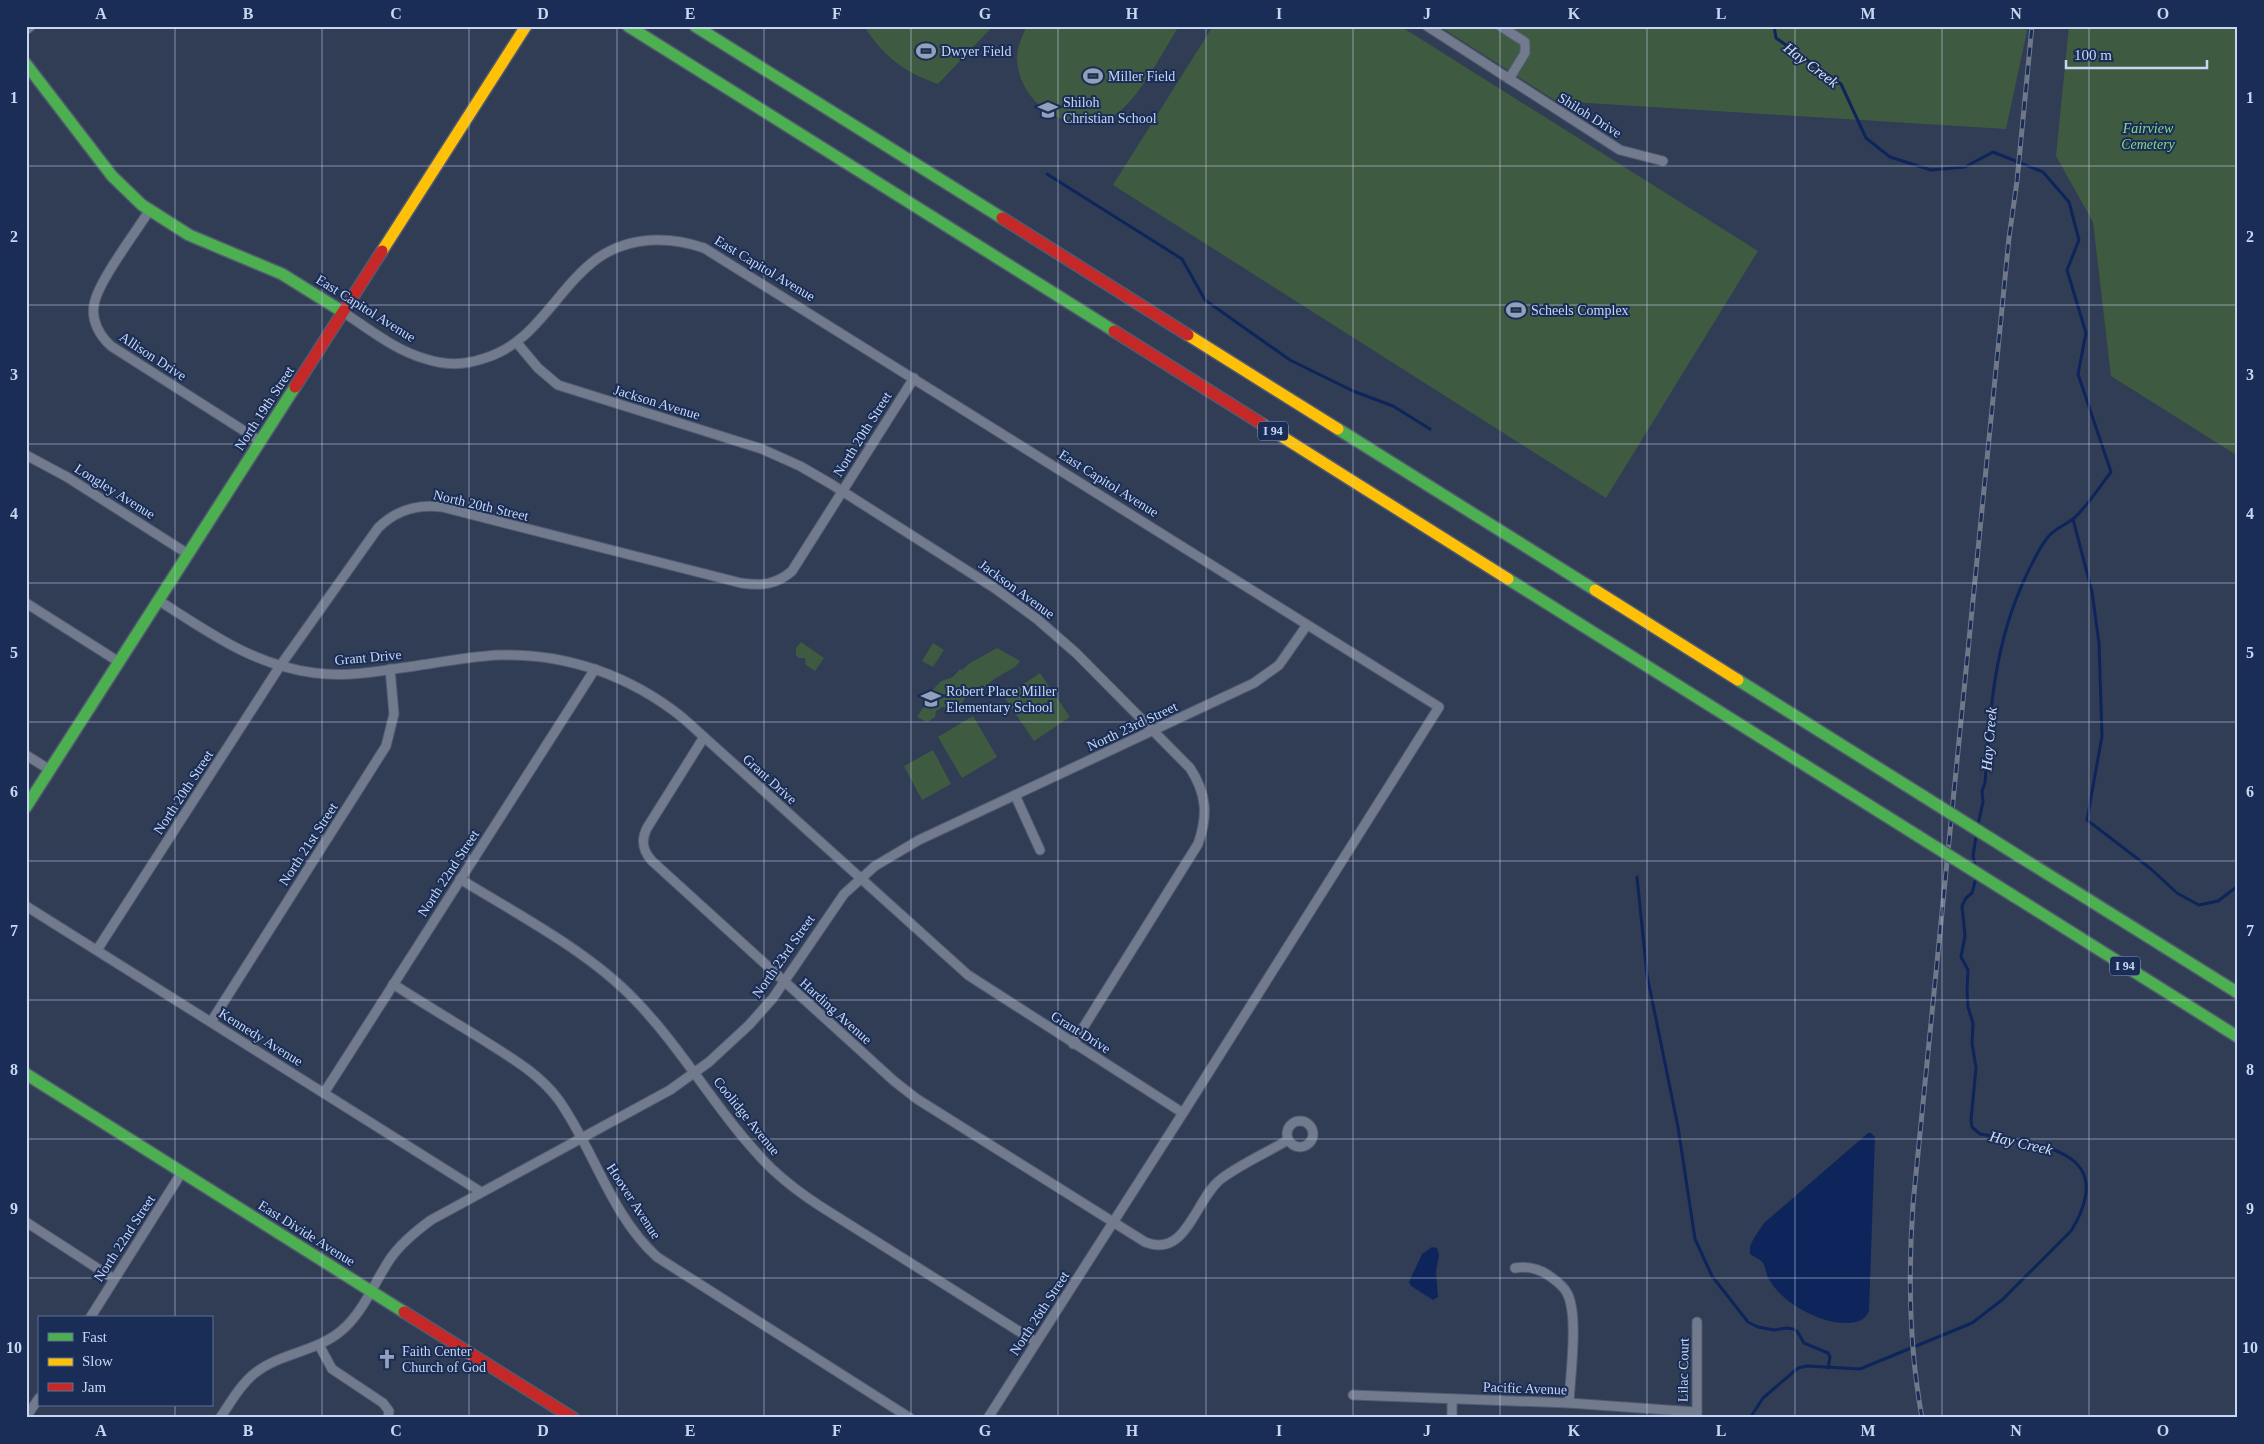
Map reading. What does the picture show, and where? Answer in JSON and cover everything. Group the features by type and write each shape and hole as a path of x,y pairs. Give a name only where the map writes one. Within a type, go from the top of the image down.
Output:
{"main road":[{"name":"North 19th Street","path":"26,807 526,26"},
{"name":"I 94","path":"628,26 2238,1036"},
{"name":"I 94","path":"695,26 2238,994"},
{"name":"East Capitol Avenue","path":"26,64 112,176 149,211 189,235 282,274 343,312"},
{"name":"East Divide Avenue","path":"26,1074 572,1417"}],"street":[{"path":"26,30 31,26"},
{"name":"Shiloh Drive","path":"1427,26 1620,150 1663,161"},
{"path":"1500,26 1526,42 1525,53 1508,79"},
{"name":"Allison Drive","path":"149,211 97,294 93,312 97,327 111,346 260,441"},
{"name":"East Capitol Avenue","path":"343,312 401,349 437,362 458,364 477,361 517,343 536,326 579,275 599,258 629,244 668,240 692,244 714,253 1439,707 1183,1113"},
{"name":"Jackson Avenue","path":"517,343 538,368 558,385 762,449 800,466 842,491 1024,608 1076,653 1190,768 1201,787 1206,808 1198,844 1073,1044"},
{"name":"North 20th Street","path":"98,950 280,666 378,528 394,515 421,506 442,507 741,583 761,585 778,581 792,572 914,378"},
{"name":"Longley Avenue","path":"26,455 67,477 188,554"},
{"name":"Grant Drive","path":"158,600 246,654 280,666 328,674 353,674 469,657 499,655 546,658 595,669 648,693 704,737 968,975 1183,1113"},
{"path":"26,603 119,662"},
{"name":"North 23rd Street","path":"220,1418 238,1390 256,1372 278,1360 334,1337 349,1324 392,1258 414,1233 438,1215 670,1090 695,1073 749,1025 785,982 831,911 860,878 902,849 1263,678 1286,658 1307,625"},
{"name":"North 21st Street","path":"211,1022 383,751 390,735 394,714 390,669"},
{"name":"North 22nd Street","path":"324,1093 595,669"},
{"name":"Harding Avenue","path":"704,737 647,828 643,839 644,850 652,861 916,1099 1113,1222 1151,1244 1166,1246 1173,1243 1184,1232 1210,1190 1220,1180 1288,1140"},
{"path":"26,755 50,770"},
{"path":"1015,795 1040,850"},
{"name":"Coolidge Avenue","path":"460,879 574,950 605,972 646,1012 758,1154 787,1182 820,1206 1036,1342"},
{"name":"Kennedy Avenue","path":"26,906 481,1192"},
{"name":"Hoover Avenue","path":"393,984 517,1061 534,1074 558,1099 621,1211 639,1237 657,1257 910,1418"},
{"path":"1113,1222 1183,1113"},
{"name":"North 22nd Street","path":"91,1316 182,1172"},
{"path":"26,1222 114,1278"},
{"name":"North 26th Street","path":"988,1418 1113,1222"},
{"path":"1515,1268 1528,1267 1542,1272 1563,1286 1570,1300 1573,1317 1569,1403"},
{"name":"Lilac Court","path":"1696,1415 1697,1322"},
{"path":"318,1345 332,1369 383,1403 389,1411 388,1418"},
{"name":"Pacific Avenue","path":"1354,1396 1569,1403 1696,1415"},
{"path":"26,1417 38,1399"},
{"path":"1452,1399 1452,1418"}],"green space":[{"name":"Dwyer Field","path":"864,26 993,26 938,84 915,75 887,55"},
{"path":"1027,26 1179,26 1140,89 1121,110 1111,117 1095,122 1079,123 1063,120 1049,113 1037,103 1027,90 1020,75 1017,55"},
{"name":"Scheels Complex","path":"1213,26 1400,26 1758,251 1606,498 1113,185"},
{"path":"1439,26 2028,26 2006,129 1556,101"},
{"name":"Fairview Cemetery","path":"2069,26 2238,26 2238,456 2111,376 2093,222 2056,156"},
{"path":"801,642 824,658 815,671 806,665 805,658 799,658 796,655 796,648"},
{"path":"933,643 944,650 933,667 922,661"},
{"path":"997,648 1020,661 1015,667 994,679 974,696 966,697 956,708 942,707 936,711 935,717 927,722 917,717 928,700 925,698 941,681 953,677 960,669 962,670 970,663"},
{"path":"1040,673 1070,717 1034,741 1004,697"},
{"path":"973,716 997,757 962,778 938,737"},
{"path":"933,750 951,784 922,800 904,766"},
{"path":"1683,1336 1688,1338 1686,1398 1681,1397"}],"water":[{"path":"1868,1133 1875,1137 1869,1311 1863,1319 1857,1322 1846,1323 1825,1320 1804,1311 1784,1297 1769,1279 1763,1263 1750,1254 1750,1246 1764,1223"},
{"path":"1432,1247 1437,1248 1439,1255 1436,1272 1438,1297 1433,1300 1411,1286 1409,1282 1422,1254"}],"waterway":[{"name":"Hay Creek","path":"1774,26 1776,38 1841,84 1866,138 1890,157 1931,170 1965,167 1993,152 2043,172 2069,202 2079,240 2067,270 2086,333 2078,374 2111,472 2078,514 2054,531 2045,541 2015,601 2000,652 1995,678 1985,783 1982,791 1983,802 1978,825"},
{"path":"1047,174 1182,259 1205,300 1290,360 1353,391 1393,406 1430,429"},
{"path":"2073,519 2092,592 2099,643 2102,736 2087,820 2151,869 2177,893 2199,905 2218,901 2238,886"},
{"name":"Hay Creek","path":"1975,864 1973,856 1976,836"},
{"path":"1637,877 1647,975 1678,1127 1695,1239 1712,1276 1748,1322 1758,1327 1774,1330 1787,1328 1797,1331 1804,1343 1828,1353 1830,1357 1828,1368"},
{"name":"Hay Creek","path":"1750,1418 1763,1398 1798,1368 1807,1366 1860,1369 1972,1323 2002,1300 2071,1231 2084,1204 2086,1183 2079,1167 2066,1156 2047,1147 1980,1134 1972,1127 1976,1068 1972,1043 1973,1023 1968,1007 1968,970 1961,957 1965,936 1962,906 1966,898 1972,893 1976,878"}],"railway":[{"path":"1922,1418 1912,1338 1910,1258 1913,1204 2009,238 2017,181 2032,26"}],"traffic: fast":[{"path":"628,26 1114,331"},
{"path":"695,26 1002,218"},
{"path":"26,64 112,176 142,205 189,235 282,274 343,312"},
{"path":"26,807 295,387"},
{"path":"1338,429 1595,590"},
{"path":"1508,579 1918,836"},
{"path":"1738,680 1923,796"},
{"path":"1923,796 2017,855"},
{"path":"1918,836 2012,895"},
{"path":"2017,855 2238,993"},
{"path":"2012,895 2238,1037"},
{"path":"26,1074 404,1312"}],"traffic: slow":[{"path":"382,251 526,26"},
{"path":"1188,335 1338,429"},
{"path":"1262,424 1508,579"},
{"path":"1595,590 1738,680"}],"traffic: jam":[{"path":"1002,218 1188,335"},
{"path":"295,387 382,251"},
{"path":"1114,331 1262,424"},
{"path":"404,1312 573,1418"}],"place":[{"name":"Dwyer Field","path":"926,51"},
{"name":"Miller Field","path":"1093,76"},
{"name":"Shiloh Christian School","path":"1048,110"},
{"name":"Scheels Complex","path":"1516,310"},
{"name":"Robert Place Miller Elementary School","path":"931,699"},
{"name":"Faith Center Church of God","path":"387,1359"}]}
